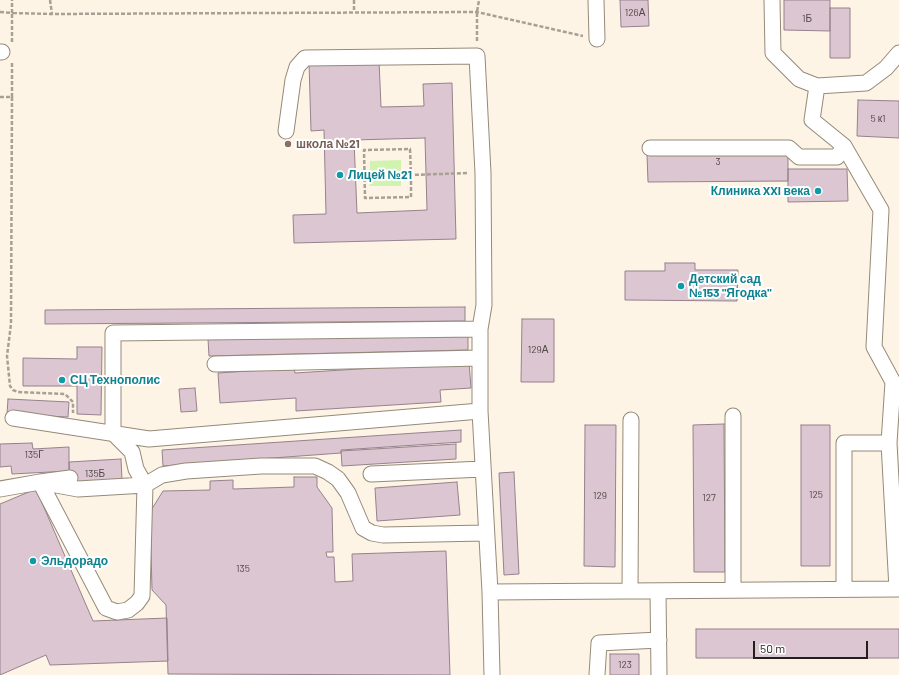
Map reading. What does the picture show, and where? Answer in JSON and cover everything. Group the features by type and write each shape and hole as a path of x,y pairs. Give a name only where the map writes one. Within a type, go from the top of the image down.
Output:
{"lane":[{"path":"596,0 597,39"},
{"path":"772,0 773,53 799,79 817,86 866,83 886,68 899,53"},
{"path":"286,131 293,80 297,67 305,58 477,56 483,173 484,305 480,329 480,411 490,592 492,675"},
{"path":"490,592 898,589 889,443 893,382 874,347 880,210 844,146 812,120 817,86"},
{"path":"650,148 789,148 799,157 837,157 844,146"},
{"path":"40,482 106,608 117,612 128,610 137,604 142,596 145,485 136,468 132,452 113,433 113,333 480,329"},
{"path":"215,364 480,358"},
{"path":"13,418 149,439 480,411"},
{"path":"733,416 733,590"},
{"path":"630,591 631,420"},
{"path":"844,589 844,444 889,443"},
{"path":"40,482 78,489 145,485 162,475 186,471 261,466 315,466 338,479 348,493 363,528 372,533 383,536 486,533"},
{"path":"371,474 483,469"},
{"path":"0,489 70,478"},
{"path":"658,591 659,675"},
{"path":"597,675 599,643 659,640"}],"path":[{"path":"12,0 12,13 6,52 12,97 11,324 7,356 10,386 13,390 18,392 65,394 73,402 73,428"},
{"path":"50,0 52,14"},
{"path":"354,0 354,12"},
{"path":"477,56 477,12 479,0"},
{"path":"0,12 52,14 477,12 597,39"},
{"path":"0,97 12,97"},
{"path":"410,149 411,175 411,197 365,198 364,150 410,149"},
{"path":"411,175 483,173"}],"green space":[{"path":"401,160 401,186 370,186 370,161"}],"building":[{"path":"620,0 648,0 649,26 621,27"},
{"path":"784,0 830,0 830,31 784,30"},
{"path":"830,8 850,8 850,58 830,58"},
{"name":"Лицей №21","path":"379,60 381,107 424,106 423,84 452,83 456,239 294,243 293,215 326,214 324,130 311,131 309,62","holes":["425,138 427,210 357,213 354,140"]},
{"path":"858,100 899,101 899,138 857,136"},
{"path":"647,155 788,155 788,181 648,182"},
{"name":"Клиника XXI века","path":"788,169 847,169 848,201 788,202"},
{"name":"Детский сад №153 \"Ягодка\"","path":"665,263 695,263 695,270 738,270 737,301 625,300 625,271 665,271"},
{"path":"465,307 465,321 45,324 45,310"},
{"path":"522,319 554,319 554,382 521,382"},
{"path":"468,333 468,350 209,356 208,339"},
{"name":"СЦ Технополис","path":"77,347 102,347 101,415 77,414 77,386 23,386 23,358 77,359"},
{"path":"469,362 471,388 440,390 441,402 296,411 296,398 220,403 218,373 294,368 295,373"},
{"path":"195,388 197,411 181,412 179,389"},
{"path":"8,399 69,402 68,417 7,414"},
{"path":"724,424 725,572 694,572 693,425"},
{"path":"585,425 616,425 615,567 584,566"},
{"path":"801,425 830,425 830,566 801,566"},
{"path":"461,430 461,442 341,450 341,453 163,466 162,450"},
{"path":"32,443 33,449 69,447 69,471 12,474 11,466 0,467 0,444"},
{"path":"456,444 456,459 342,466 341,451"},
{"path":"121,459 122,480 70,483 69,462"},
{"path":"514,472 519,574 504,575 499,473"},
{"path":"294,477 317,477 317,487 332,508 333,552 326,552 327,557 334,557 335,582 353,581 352,554 446,551 450,675 168,674 166,605 152,590 150,512 163,491 210,490 210,481 233,480 233,489 294,487"},
{"path":"457,482 460,515 377,521 375,488"},
{"name":"Эльдорадо","path":"36,489 93,621 167,618 168,661 50,665 46,655 0,675 0,504"},
{"path":"696,629 899,629 899,658 696,658"},
{"path":"610,654 639,654 639,675 610,675"}],"place":[{"name":"школа №21","path":"288,144"},
{"name":"Лицей №21","path":"340,175"},
{"name":"Клиника XXI века","path":"818,191"},
{"name":"Детский сад №153 \"Ягодка\"","path":"681,286"},
{"name":"СЦ Технополис","path":"62,380"},
{"name":"Эльдорадо","path":"33,561"}]}
